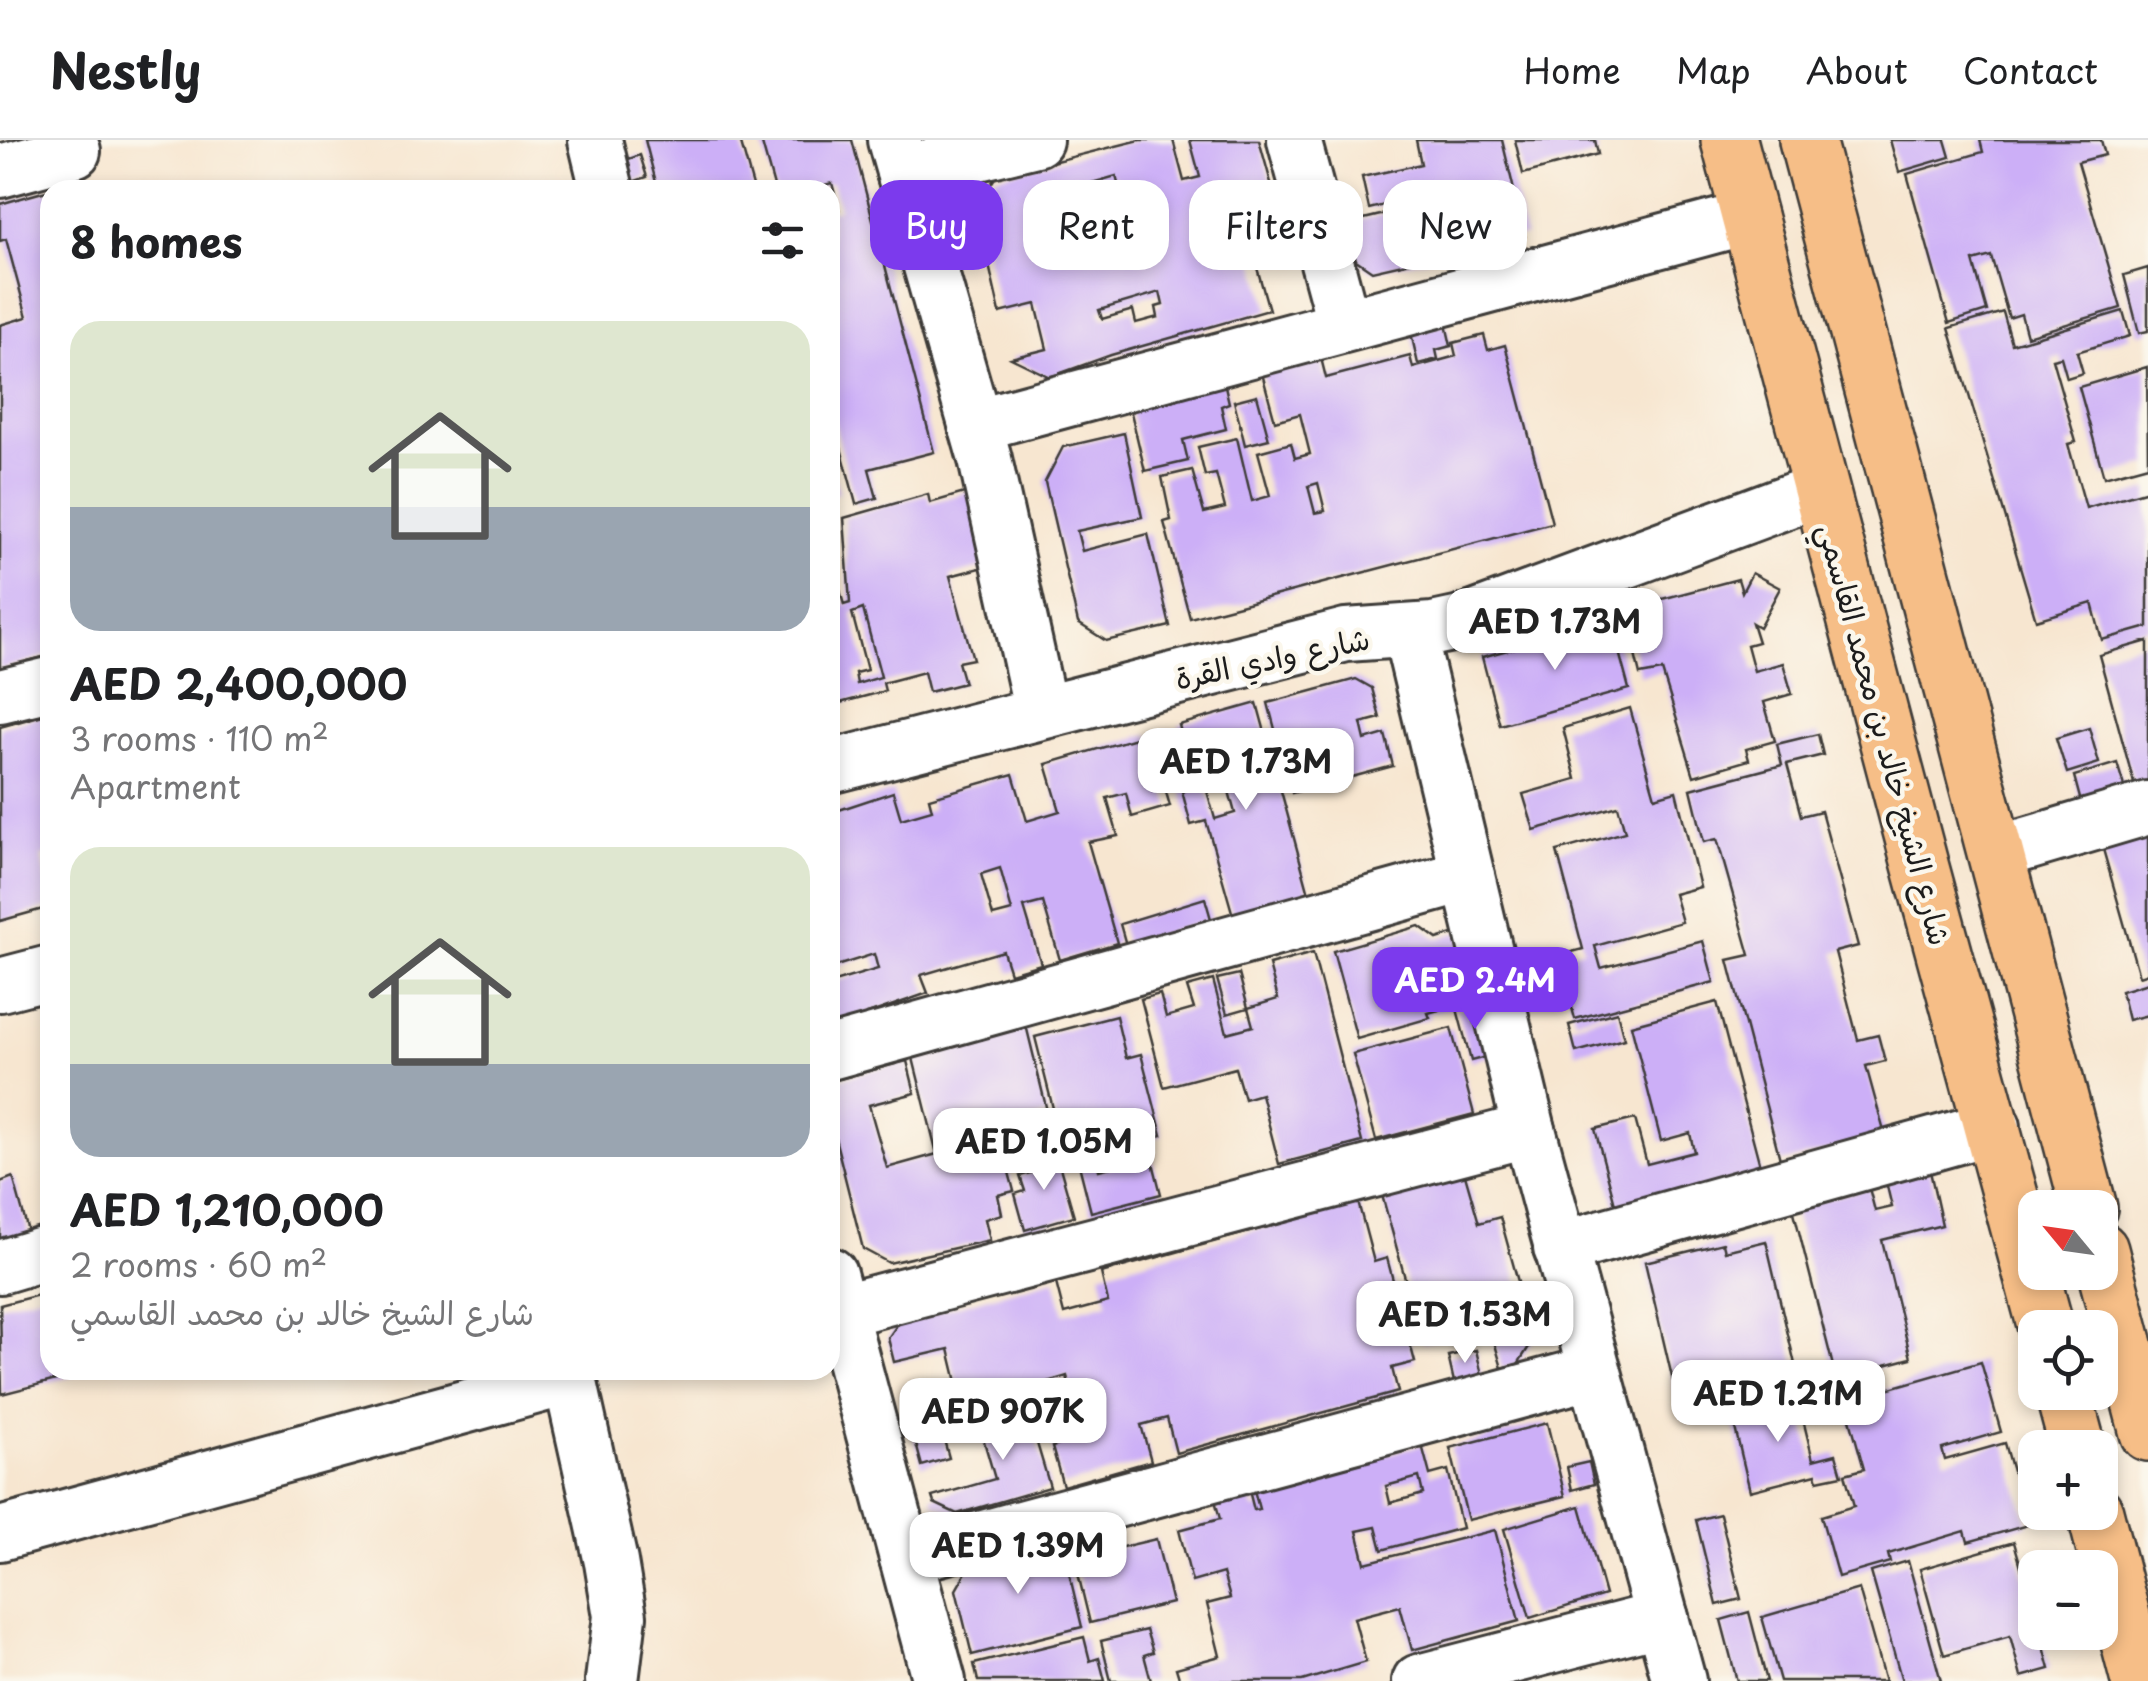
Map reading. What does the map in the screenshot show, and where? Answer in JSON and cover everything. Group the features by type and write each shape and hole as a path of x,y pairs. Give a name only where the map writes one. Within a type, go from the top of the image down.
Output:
{"main road":[{"name":"شارع الشيخ خالد بن محمد القاسمي","path":"1729,140 1920,868 2041,1310"},
{"path":"1807,140 2084,1190"},
{"path":"2110,1290 2148,1433"},
{"path":"2099,1530 2139,1681"}],"street":[{"path":"596,140 605,180"},
{"path":"1036,140 899,156 975,425 1041,712"},
{"path":"1294,140 1344,325"},
{"path":"0,170 76,160"},
{"path":"975,425 1750,217"},
{"name":"شارع وادي القرة","path":"840,764 1346,635 1461,623 1821,489"},
{"path":"1408,631 1529,1130 1679,1681"},
{"path":"0,696 40,686"},
{"path":"1996,853 2148,808"},
{"path":"840,1049 1468,876"},
{"path":"0,985 40,975"},
{"path":"1560,1248 1994,1127"},
{"path":"840,1291 1529,1130"},
{"path":"0,1267 40,1255"},
{"path":"840,1311 939,1681"},
{"path":"906,1558 1593,1372"},
{"path":"0,1534 548,1380"},
{"path":"570,1380 620,1616 612,1681"},
{"path":"1419,1681 1662,1618"}],"building":[{"path":"645,140 740,140 751,180 655,180"},
{"path":"761,140 852,140 870,208 870,270 886,270 934,452 869,469 877,498 856,504 840,444 840,180 772,180"},
{"path":"1140,140 1173,140 1184,181 1200,177 1190,140 1259,140 1270,180 1189,180 1189,270 1258,270 1269,310 1111,355 1050,377 1011,358 1047,349 1036,304 1000,313 990,270 1003,270 1003,180 994,180 996,176","holes":["1160,292 1163,305 1156,307 1158,317 1136,323 1133,310 1102,319 1099,310"]},
{"path":"1416,140 1502,140 1512,180 1383,180 1383,205 1369,209 1362,177 1421,164"},
{"path":"1515,140 1595,140 1598,154 1523,174"},
{"path":"1890,140 1945,140 1950,157 1899,172"},
{"path":"1980,140 2101,140 2105,155 2078,162 2121,308 2027,336 2021,314 2009,318 1991,256 1973,261 1987,311 1949,323 1907,174 1983,152"},
{"path":"640,155 647,177 616,180 611,165"},
{"path":"40,193 40,658 0,669 0,325 27,317 6,239 0,241 0,204"},
{"path":"1383,214 1383,268 1372,271 1363,265 1363,219"},
{"path":"2148,268 2148,331 2139,333 2124,275"},
{"path":"2123,311 2130,336 2077,352 2083,373 2067,378 2061,357 2052,359 2076,442 2068,444 2086,508 2148,490 2148,627 2102,640 2092,603 2036,620 1949,328 2003,312 2012,344"},
{"path":"1446,324 1451,346 1436,350 1438,359 1418,364 1411,333"},
{"path":"1484,335 1488,350 1505,345 1552,523 1190,618 1164,522 1171,520 1162,477 1192,470 1204,513 1225,508 1216,474 1205,476 1198,447 1237,438 1252,501 1270,496 1258,452 1291,443 1295,458 1310,454 1300,414 1275,421 1260,366 1319,350 1326,378 1410,356 1413,368 1456,356 1453,343","holes":["1318,483 1325,511 1315,513 1308,486"]},
{"path":"2147,367 2148,465 2104,477 2079,387"},
{"path":"1222,373 1229,403 1221,406 1226,429 1183,440 1188,461 1145,471 1127,396"},
{"path":"1257,395 1269,439 1245,445 1234,401"},
{"path":"1124,433 1142,517 1077,531 1082,551 1148,534 1170,626 1106,641 1078,623 1045,482 1063,447"},
{"path":"978,489 999,563 950,576 973,659 958,662 964,683 929,692 924,672 883,683 885,691 840,703 840,590 844,605 850,603 844,518 928,494 930,503","holes":["863,609 881,677 857,684 855,673 867,670 852,613"]},
{"path":"1752,573 1780,588 1759,627 1752,623 1758,642 1747,645 1754,671 1783,663 1792,694 1764,702 1775,741 1746,749 1749,760 1694,776 1662,671 1640,675 1624,609 1738,579 1742,592"},
{"path":"1611,622 1629,689 1500,725 1482,657"},
{"path":"2148,641 2148,783 2135,787 2099,655"},
{"path":"1356,679 1372,688 1380,718 1361,723 1365,740 1385,734 1393,766 1292,793 1268,703"},
{"path":"1257,703 1310,897 1234,919 1206,821 1191,825 1182,791 1205,784 1215,819 1235,813 1219,755 1189,763 1179,725"},
{"path":"1630,708 1655,797 1676,791 1700,887 1674,894 1682,922 1595,946 1601,968 1703,941 1714,982 1575,1019 1564,978 1554,981 1549,958 1583,949 1557,851 1625,832 1618,806 1534,830 1523,794 1576,779 1563,728"},
{"path":"40,716 40,910 0,921 0,727"},
{"path":"2089,728 2099,763 2067,773 2056,738"},
{"path":"1149,734 1170,806 1132,817 1126,793 1107,798 1118,836 1088,842 1117,943 1060,960 1043,902 1024,907 1041,964 1010,973 1003,951 921,975 928,993 840,1024 840,980 878,969 874,954 840,965 840,810 893,792 901,819 932,810 929,798 1013,774 1027,821 1060,811 1046,764","holes":["1000,868 1012,911 993,916 981,874"]},
{"path":"1818,734 1823,755 1787,764 1801,816 1821,811 1858,946 1835,952 1858,1040 1878,1035 1885,1061 1866,1066 1885,1135 1781,1163 1728,960 1750,955 1717,839 1704,842 1691,789 1782,765 1777,744"},
{"path":"2117,763 2126,793 2082,806 2074,776"},
{"path":"2148,828 2148,973 2139,976 2101,842"},
{"path":"1205,898 1211,919 1126,945 1120,924"},
{"path":"1419,926 1437,939 1459,932 1479,999 1357,1039 1333,951","holes":["1442,956 1449,982 1421,990 1414,964"]},
{"path":"1313,953 1362,1142 1279,1164 1261,1094 1244,1099 1235,1068 1164,1087 1141,999 1160,994 1166,1017 1194,1009 1187,987 1213,980 1227,1033 1253,1026 1248,1008 1278,999 1269,965"},
{"path":"1239,974 1248,1008 1227,1014 1217,979"},
{"path":"2148,983 2148,1015 2128,1020 2121,991"},
{"path":"1717,1002 1763,1177 1618,1215 1595,1129 1635,1119 1647,1164 1694,1152 1690,1133 1661,1141 1631,1025"},
{"path":"1479,1003 1493,1055 1471,1061 1457,1009"},
{"path":"1617,1012 1624,1039 1576,1052 1569,1025"},
{"path":"1116,1016 1126,1058 1141,1054 1162,1135 1147,1139 1161,1194 1091,1212 1077,1157 1095,1152 1099,1170 1122,1164 1117,1147 1105,1150 1100,1131 1079,1136 1083,1151 1065,1156 1035,1037"},
{"path":"1026,1025 1048,1115 964,1136 969,1155 1002,1146 1014,1191 998,1195 1002,1214 985,1219 990,1240 889,1263 863,1249 840,1158 840,1079 907,1061 915,1093 869,1105 887,1168 937,1154 912,1054"},
{"path":"1451,1028 1474,1114 1376,1140 1353,1054"},
{"path":"1053,1143 1074,1216 1025,1230 1015,1194 1025,1191 1020,1176 1044,1169 1038,1147"},
{"path":"1464,1171 1479,1223 1500,1217 1534,1339 1518,1364 1502,1368 1489,1324 1423,1343 1382,1195"},
{"path":"1930,1171 1942,1225 1882,1240 1911,1358 1836,1378 1793,1208 1869,1188 1875,1211 1892,1207 1886,1182"},
{"path":"13,1177 29,1235 0,1245 0,1182"},
{"path":"1358,1202 1374,1262 1387,1258 1415,1362 1392,1368 1398,1392 1176,1453 1167,1418 1141,1425 1151,1461 1063,1486 1052,1447 1084,1438 1067,1376 965,1407 971,1428 943,1436 949,1458 922,1466 903,1396 957,1382 949,1349 894,1362 888,1338 899,1322 1055,1279 1064,1314 1108,1302 1101,1273"},
{"path":"1766,1241 1798,1377 1679,1407 1645,1262 1723,1243 1725,1251"},
{"path":"40,1295 40,1380 56,1380 2,1394 0,1305"},
{"path":"1476,1350 1482,1375 1454,1382 1448,1356"},
{"path":"1981,1362 2001,1432 1942,1449 1945,1460 2005,1443 2018,1489 2018,1528 1968,1542 1965,1531 1888,1554 1890,1562 1838,1577 1821,1516 1854,1506 1845,1474 1864,1469 1845,1401"},
{"path":"1797,1395 1813,1460 1836,1454 1842,1475 1818,1480 1816,1474 1750,1491 1731,1411"},
{"path":"1025,1403 1050,1487 957,1514 934,1503 932,1497 995,1479 977,1417"},
{"path":"1547,1423 1565,1496 1468,1520 1450,1448"},
{"path":"1422,1445 1430,1475 1448,1470 1462,1528 1382,1550 1376,1527 1357,1531 1365,1563 1495,1530 1519,1621 1412,1650 1400,1606 1354,1618 1366,1662 1302,1681 1180,1681 1176,1668 1220,1656 1207,1604 1230,1598 1223,1573 1192,1582 1179,1530 1220,1519 1215,1500 1244,1471 1254,1510 1259,1509 1254,1490","holes":["1419,1477 1423,1494 1390,1503 1386,1486"]},
{"path":"1589,1462 1594,1484 1572,1490 1567,1467"},
{"path":"1580,1506 1605,1595 1530,1618 1504,1529"},
{"path":"1720,1514 1741,1599 1717,1605 1696,1520"},
{"path":"1061,1539 1082,1627 972,1655 956,1590 973,1560"},
{"path":"1156,1539 1172,1603 1090,1623 1072,1549 1098,1542 1101,1552"},
{"path":"2014,1542 2018,1556 2018,1650 2045,1650 2050,1669 2021,1677 2010,1636 1944,1655 1920,1569"},
{"path":"1908,1561 1941,1681 1902,1681 1871,1572"},
{"path":"1859,1589 1885,1681 1780,1681 1762,1617"},
{"path":"1749,1612 1767,1681 1737,1681 1721,1620"},
{"path":"1146,1630 1153,1652 1144,1655 1151,1681 1111,1681 1101,1641"},
{"path":"1084,1637 1090,1661 1099,1658 1105,1681 978,1681 974,1664"}]}
